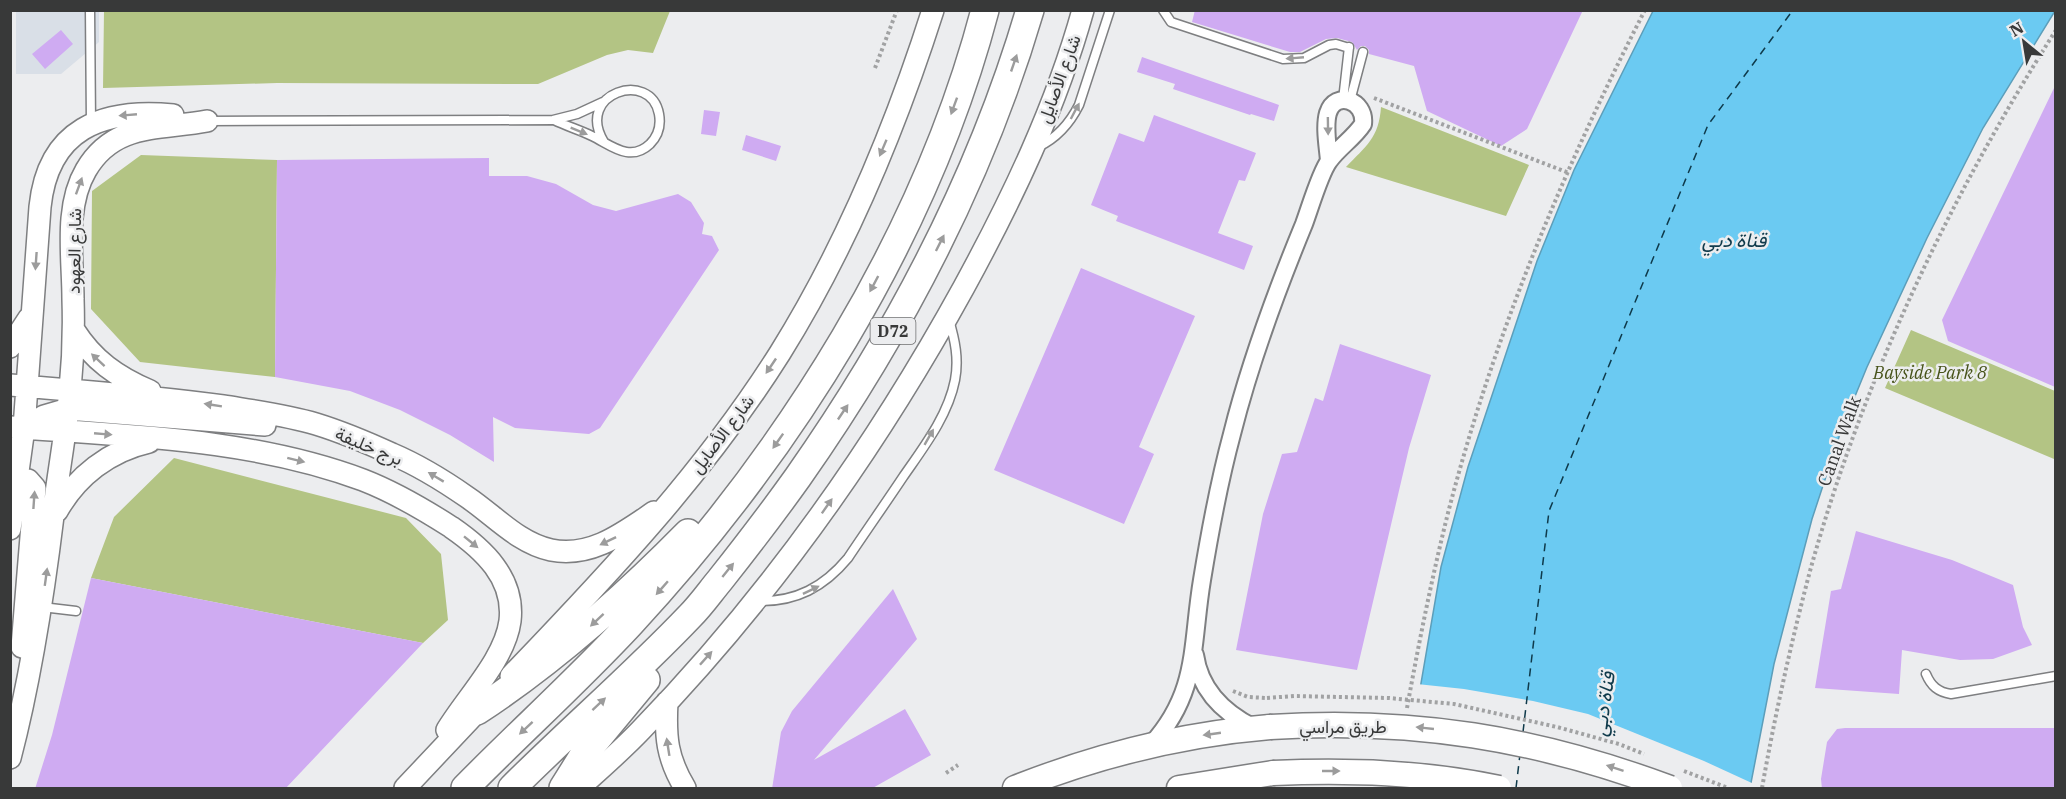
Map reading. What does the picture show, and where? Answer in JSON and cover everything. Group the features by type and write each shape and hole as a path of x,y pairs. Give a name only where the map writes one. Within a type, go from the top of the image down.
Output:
{"main road":[{"name":"D72","path":"465,789 610,645 673,575 749,482 814,387 867,297 900,235 946,128 985,10"},
{"name":"D72","path":"512,789 691,615 785,495 855,394 889,337 941,240 978,160 1002,98 1030,10"},
{"path":"477,711 534,672 588,629 712,510 749,482"},
{"path":"563,789 583,756 652,673 691,615"},
{"name":"طريق مراسي","path":"1015,789 1095,761 1150,746 1262,727 1315,724 1395,726 1496,738 1584,759 1670,789"},
{"path":"1179,789 1273,773 1356,771 1441,778 1498,789"}],"street":[{"name":"شارع الأصايل","path":"405,789 605,579 674,497 754,391 807,307 870,178 908,83 933,10"},
{"name":"شارع الأصايل","path":"579,789 667,702 754,601 815,523 860,459 902,394 979,259 1032,150 1065,68 1083,10"},
{"path":"1150,746 1165,730 1177,711 1185,691 1209,540 1232,433 1264,328 1329,161 1363,124 1362,110 1346,101 1336,103 1327,115 1329,161"},
{"name":"شارع العهود","path":"11,522 15,486 19,385 32,312 40,207 45,178 51,165 63,147 78,132 104,119 132,114 167,115 207,121"},
{"name":"شارع العهود","path":"10,758 24,705 41,607 69,400 74,330 73,208 78,188 87,168 100,152 116,139 135,130 207,121"},
{"path":"10,346 24,328 32,312"},
{"path":"74,330 89,351 108,369 131,383 168,398"},
{"name":"برج خليفة","path":"19,385 69,400 168,398 275,414 316,424 395,455 468,497 530,543 550,550 572,552 593,548 634,526 674,497"},
{"path":"17,428 44,416 69,400 267,426 316,424"},
{"path":"17,428 164,439 288,458 365,480 429,512 459,532 487,555 501,574 509,596 510,620 505,644 458,712 427,764"},
{"path":"53,517 72,488 97,465 129,448 164,439"},
{"path":"15,486 23,480 28,480 35,488 21,663 24,705"},
{"path":"1193,648 1196,665 1212,696 1238,720 1262,727"},
{"path":"667,702 667,744 670,760 685,789"}],"lane":[{"path":"90,10 91,124"},
{"path":"1032,150 1056,136 1073,117 1110,10"},
{"path":"1163,10 1171,22 1283,59 1304,58 1329,45 1349,47 1346,101"},
{"path":"1346,101 1363,52"},
{"path":"207,121 554,120 577,114 603,102 621,90 632,90 651,99 658,110 660,122 657,134 650,144 639,151 627,153 614,150 604,142 554,120"},
{"path":"603,102 596,122 598,133 604,142"},
{"path":"754,601 781,600 807,593 823,584 837,572 924,447 950,399 955,378 957,357 948,316"},
{"path":"41,607 76,611"},
{"path":"1926,674 1929,682 1935,688 1951,694 2055,676"}],"path":[{"path":"875,68 897,10"},
{"path":"1407,709 1428,596 1449,511 1473,426 1501,342 1532,260 1569,173 1604,94 1646,10"},
{"name":"Canal Walk","path":"1762,789 1789,653 1811,569 1843,467 1873,386 1945,223 1999,123 2055,30"},
{"path":"1370,96 1569,173"},
{"path":"1227,686 1234,692 1248,697 1267,698"},
{"path":"946,773 958,765"}],"shaded area":[{"path":"16,11 99,11 99,42 61,74 16,74"}],"green space":[{"path":"104,10 670,11 653,53 628,50 607,55 538,84 277,83 103,88"},
{"path":"1381,107 1529,165 1506,216 1346,167 1370,141 1378,126"},
{"path":"141,155 277,160 275,377 140,362 91,309 92,191"},
{"name":"Bayside Park 8","path":"1911,330 2055,391 2056,455 2054,459 1885,388"},
{"path":"174,458 406,518 441,554 448,620 423,643 91,578 114,517"}],"water":[{"name":"قناة دبي","path":"1653,11 2055,11 1983,128 1927,238 1867,367 1842,428 1812,519 1774,664 1750,788 1403,788 1441,567 1468,467 1537,261 1574,170"}],"pier":[{"path":"1417,684 1464,689 1533,701 1588,714 1704,761 1754,784 1753,788 1400,788"}],"building":[{"path":"1195,10 1583,10 1527,129 1501,146 1427,111 1414,66 1369,54 1365,46 1357,50 1352,42 1337,38 1326,39 1300,52 1290,52 1192,22"},
{"path":"61,30 73,44 45,69 32,54"},
{"path":"1142,57 1279,105 1274,121 1173,89 1175,84 1137,72"},
{"path":"2055,86 2055,387 1948,341 1942,320"},
{"path":"704,110 720,112 716,136 701,134"},
{"path":"1154,115 1256,153 1245,181 1239,180 1218,233 1253,246 1244,270 1116,221 1118,216 1091,205 1119,133 1144,142"},
{"path":"746,135 781,146 776,161 742,150"},
{"path":"489,158 489,176 527,176 556,184 593,205 616,211 678,194 691,202 704,223 702,234 712,236 719,250 600,428 589,434 515,428 493,417 494,462 450,435 400,410 350,391 275,377 277,160"},
{"path":"1081,268 1195,316 1139,447 1154,454 1124,524 994,470"},
{"path":"1340,344 1431,375 1409,448 1357,670 1236,650 1263,514 1282,454 1297,452 1315,398 1323,401"},
{"path":"1856,531 1952,560 2013,585 2023,627 2032,645 1993,659 1960,660 1902,650 1899,694 1815,688 1831,591 1841,589"},
{"path":"91,578 423,643 285,789 35,789 52,735"},
{"path":"893,589 917,639 814,760 905,709 931,755 871,789 772,789 781,732 792,711"},
{"path":"2055,728 2055,789 1822,789 1821,779 1827,742 1837,729"}],"ferry route":[{"path":"1523,732 1549,511 1708,125 1793,10"},
{"path":"1516,788 1520,754"}]}
